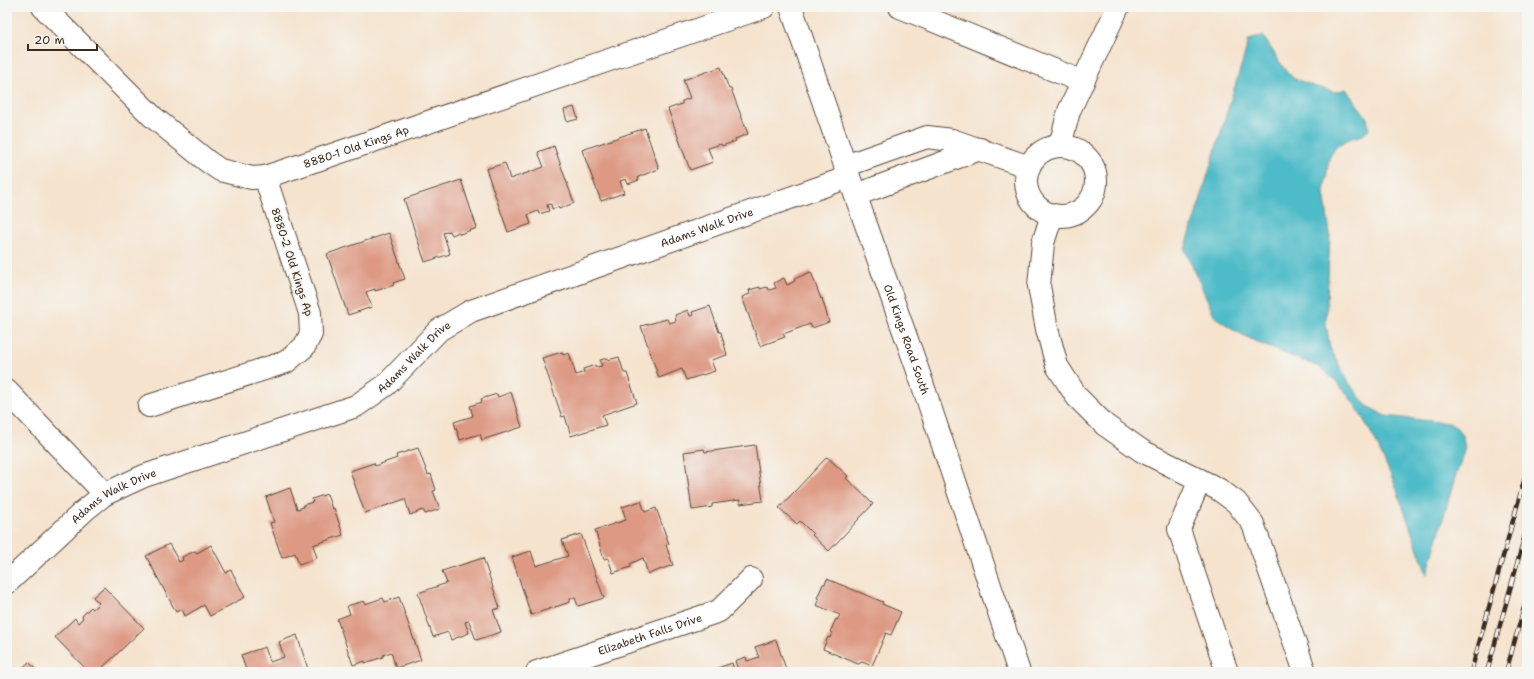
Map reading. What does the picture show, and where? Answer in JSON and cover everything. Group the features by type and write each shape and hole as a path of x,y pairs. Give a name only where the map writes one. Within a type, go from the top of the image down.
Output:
{"street":[{"name":"8880-1 Old Kings Ap","path":"43,7 152,117 220,170 252,178 265,177 333,155 716,14 764,7"},
{"name":"Old Kings Road South","path":"791,7 916,365 1020,672"},
{"path":"900,7 1083,82"},
{"path":"1060,146 1069,111 1118,7"},
{"path":"850,179 927,137 952,140 1029,167"},
{"path":"1060,146 1072,147 1087,157 1096,172 1097,184 1094,196 1087,206 1076,214 1064,216 1052,215 1040,210 1032,201 1027,191 1026,179 1029,167 1036,156 1048,148 1060,146"},
{"path":"850,179 980,149"},
{"name":"8880-2 Old Kings Ap","path":"149,406 286,362 304,347 311,334 310,314 265,177"},
{"name":"Adams Walk Drive","path":"7,583 85,510 105,494 144,476 356,406 386,385 440,330 471,311 850,179"},
{"path":"1052,215 1043,243 1039,286 1047,329 1057,366 1077,397 1105,425 1142,451 1218,489 1236,502 1253,524 1305,672"},
{"path":"7,391 105,494"},
{"path":"1200,480 1179,529 1227,672"},
{"name":"Elizabeth Falls Drive","path":"537,672 719,611 751,579"}],"water":[{"path":"1263,36 1283,67 1293,78 1316,87 1336,92 1346,89 1367,118 1369,130 1363,135 1349,139 1336,147 1329,158 1324,193 1330,233 1326,324 1330,348 1349,383 1366,405 1385,416 1449,423 1457,428 1463,437 1465,448 1427,575 1394,482 1374,438 1356,406 1337,382 1319,367 1263,345 1239,333 1215,317 1185,250 1249,40"}],"building":[{"path":"721,67 748,134 735,139 736,141 722,146 721,144 708,148 713,162 690,170 668,109 682,104 682,101 690,98 683,80"},
{"path":"574,107 578,119 567,122 564,110"},
{"path":"645,128 659,169 638,177 639,180 628,184 626,179 620,181 624,193 601,201 582,150"},
{"path":"554,146 574,203 559,209 558,207 552,209 551,204 547,205 549,211 539,214 538,211 528,215 531,224 508,232 486,169 505,163 510,179 544,167 538,152"},
{"path":"461,180 477,228 460,234 459,232 452,235 450,231 443,233 450,254 425,262 404,199"},
{"path":"389,233 405,279 393,283 394,285 375,291 375,289 366,292 372,307 348,315 327,254"},
{"path":"811,272 821,299 822,298 829,322 812,328 810,324 783,334 785,337 760,346 742,297 750,294 749,290 760,287 760,289 767,287 769,290 776,288 774,283 784,278 787,285 795,281 794,279"},
{"path":"710,306 719,332 721,332 727,355 711,360 715,371 686,380 682,369 659,378 641,326 667,319 669,323 676,321 675,315 688,310 690,316 693,315 692,312"},
{"path":"562,352 563,355 569,353 576,375 584,372 583,369 595,365 596,367 602,366 600,360 608,358 608,360 619,357 624,373 627,373 637,403 602,415 606,425 571,436 565,416 562,417 542,358"},
{"path":"511,392 522,427 482,440 480,434 460,440 454,422 473,416 470,406 482,402 481,399 497,394 498,397"},
{"path":"755,445 763,501 740,504 740,500 712,504 712,507 692,510 684,452 704,449 705,452"},
{"path":"418,448 428,475 431,474 436,490 433,491 440,509 425,514 423,510 410,515 405,499 365,513 350,471 374,463 375,466 397,458 396,455"},
{"path":"827,457 848,476 846,478 873,504 829,551 800,521 797,524 779,508"},
{"path":"290,488 297,509 304,507 303,505 313,502 312,499 327,494 332,509 334,508 343,535 313,545 317,558 299,564 295,553 282,558 270,523 274,522 266,497"},
{"path":"641,501 645,512 656,508 669,544 666,545 673,565 648,574 643,558 630,564 631,567 613,573 608,558 604,559 595,530 626,520 622,507"},
{"path":"581,534 604,598 578,606 575,598 570,599 570,602 531,615 512,557 531,551 536,566 568,556 562,540"},
{"path":"169,544 179,562 183,560 182,557 195,551 197,553 211,545 226,573 231,570 245,597 210,616 204,605 185,616 182,609 176,612 146,556"},
{"path":"483,558 500,608 493,610 501,632 476,640 469,621 465,622 469,633 451,640 448,632 433,637 418,593 447,583 442,571"},
{"path":"827,579 883,602 882,604 901,612 891,635 886,633 872,666 862,662 858,664 823,649 828,637 830,638 832,633 830,632 836,619 837,620 840,615 816,605 819,599 817,598 823,584 825,584"},
{"path":"104,587 144,628 98,672 89,672 55,637 75,618 78,623 83,618 82,616 91,607 93,609 99,603 93,597"},
{"path":"399,597 421,660 396,668 391,652 383,655 383,657 353,665 337,619 350,614 347,606 364,601 365,604 383,598 385,602"},
{"path":"297,635 309,672 241,672 246,670 241,655 265,647 270,662 284,657 279,642"},
{"path":"776,640 787,672 707,672 732,663 734,669 737,667 735,661 746,657 747,661 759,657 755,647"},
{"path":"29,662 38,672 16,672 19,669 20,670"}],"railway":[{"path":"1471,672 1527,470"},
{"path":"1487,672 1527,528"},
{"path":"1506,672 1527,597"}]}
